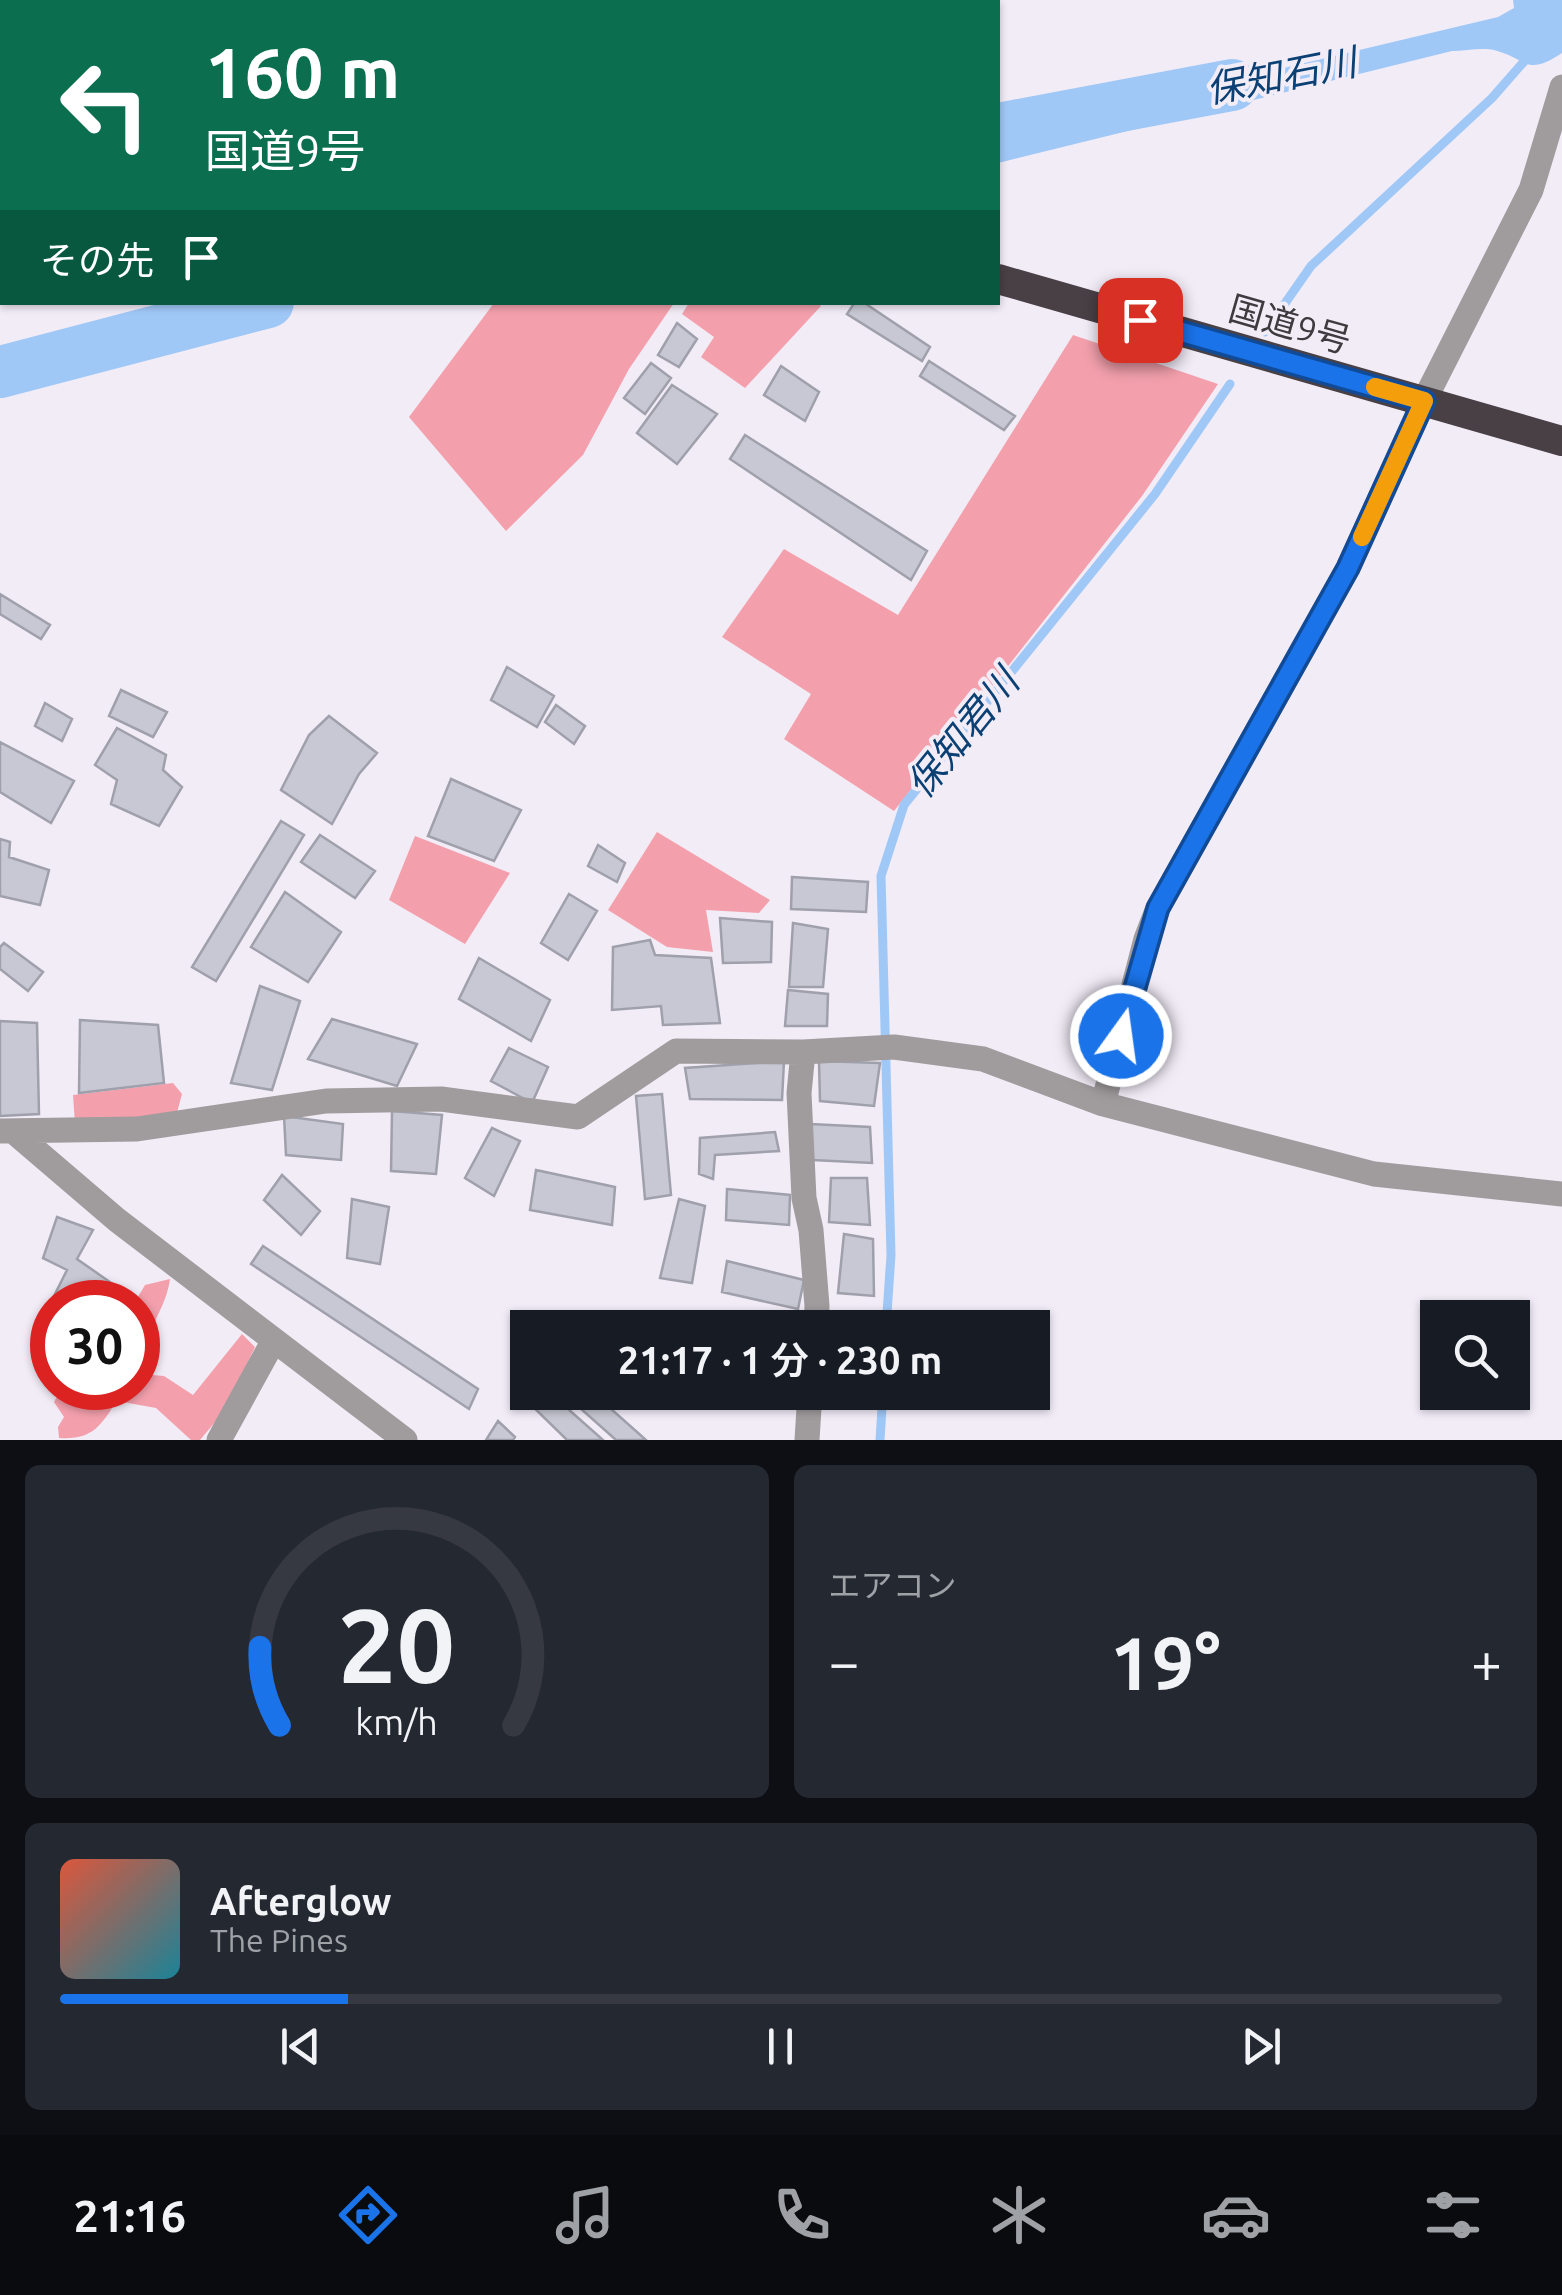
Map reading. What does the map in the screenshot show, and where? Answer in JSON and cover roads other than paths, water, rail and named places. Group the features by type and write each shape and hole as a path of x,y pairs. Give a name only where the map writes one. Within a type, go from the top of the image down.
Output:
{"highway":[{"name":"国道9号","path":"1000,280 1562,441"}],"street":[{"path":"1103,1104 1146,939 1158,908 1348,568 1424,401 1531,190 1562,86"},
{"path":"7,1131 137,1129 345,1100 441,1099 578,1117 676,1051 802,1052 894,1047 984,1060 1103,1104 1374,1174 1562,1194"},
{"path":"802,1052 799,1094 803,1181 817,1310"},
{"path":"7,1131 405,1440"},
{"path":"219,1440 274,1340"},
{"path":"807,1440 809,1410"}],"water":[{"path":"1513,0 1562,0 1562,53 1534,65 1489,49 1452,51 1000,163 1000,136 1498,17 1514,8"}],"waterway":[{"name":"保知君川","path":"1265,332 1311,266 1492,98 1528,57"},
{"name":"保知石川","path":"1000,129 1232,85"},
{"name":"保知石川","path":"0,372 257,305"},
{"name":"保知君川","path":"887,1310 891,1255 881,876 904,805 1155,494 1230,384"},
{"name":"保知君川","path":"880,1440 882,1410"}]}
